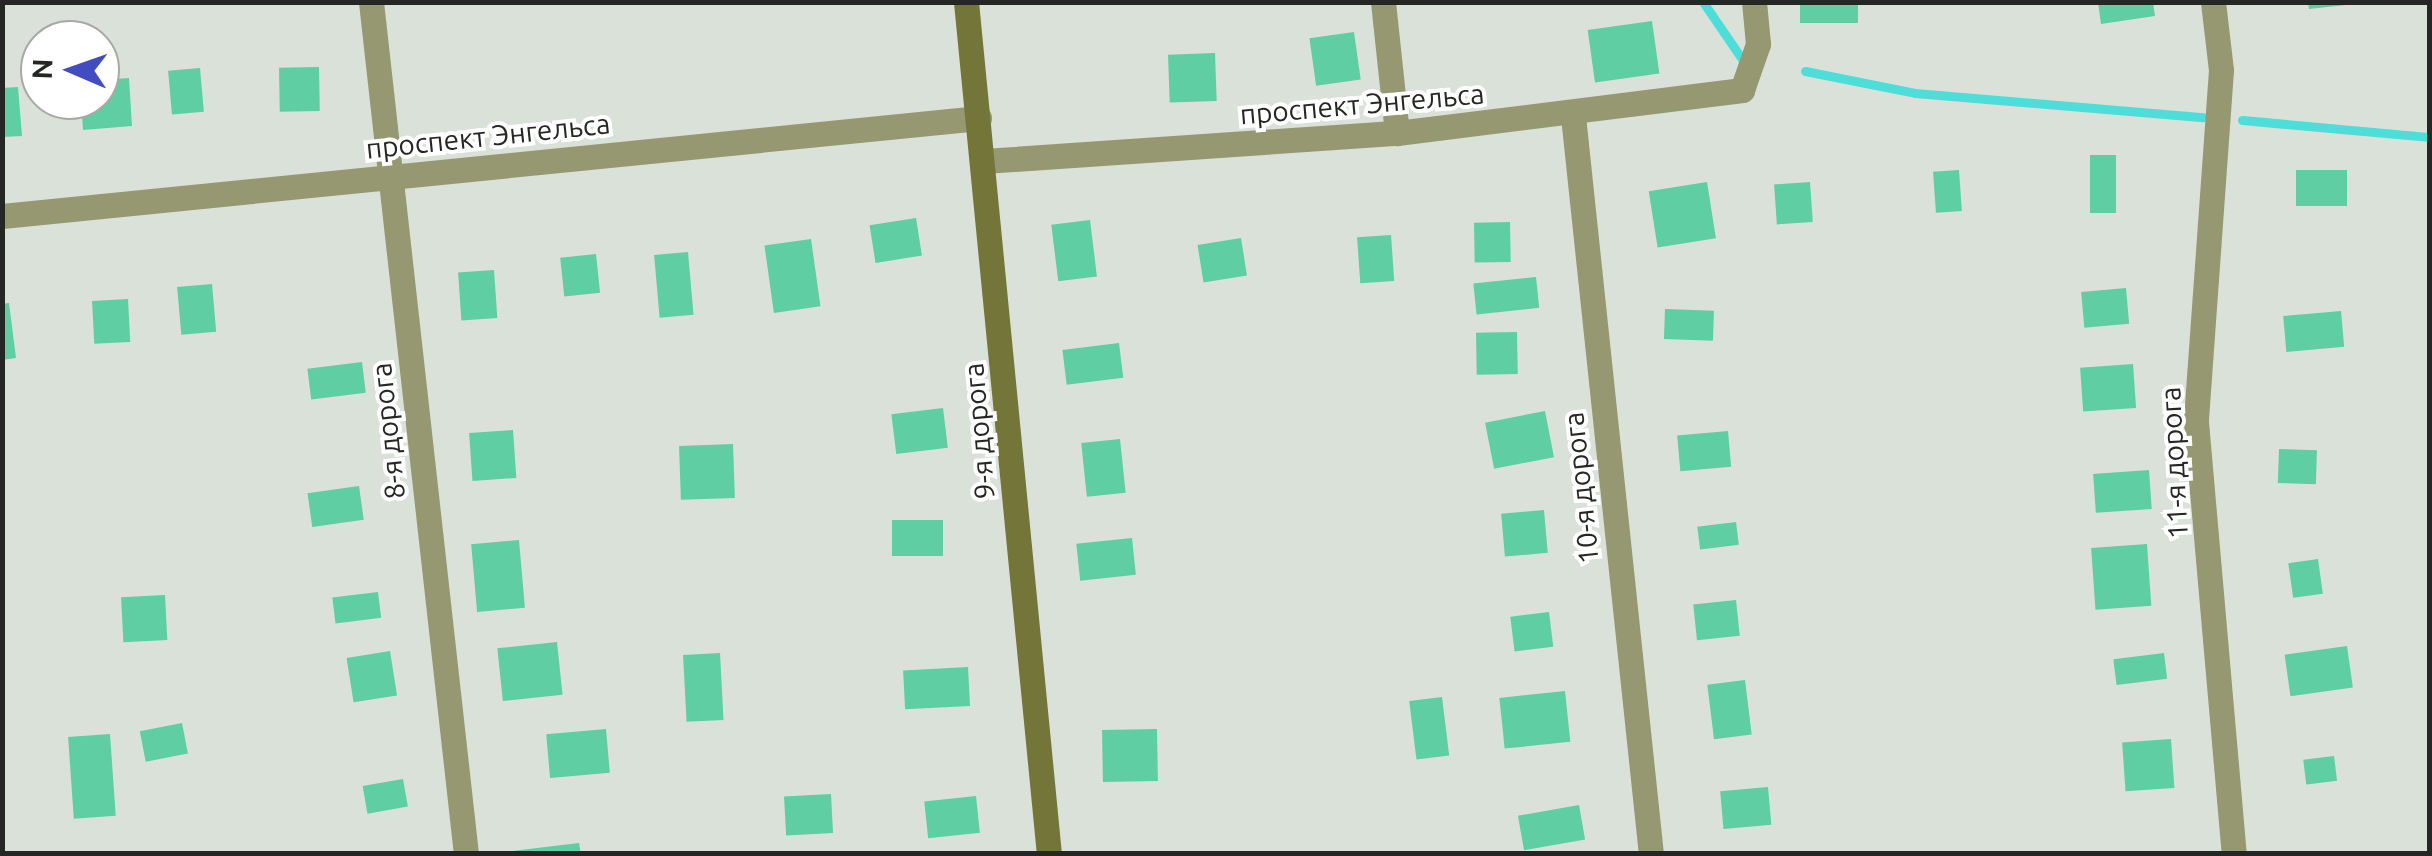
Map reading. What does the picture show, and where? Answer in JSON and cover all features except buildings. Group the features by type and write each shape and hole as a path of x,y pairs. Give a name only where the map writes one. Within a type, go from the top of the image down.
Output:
{"street":[{"name":"8-я дорога","path":"371,2 466,854"},
{"name":"9-я дорога","path":"966,2 1049,854"},
{"path":"1382,2 1397,133"},
{"name":"проспект Энгельса","path":"984,161 1397,133 1572,116 1742,90 1758,44 1754,2"},
{"name":"11-я дорога","path":"2212,2 2222,70 2196,422 2234,854"},
{"name":"10-я дорога","path":"1572,116 1651,854"},
{"name":"проспект Энгельса","path":"2,216 980,118"}],"waterway":[{"path":"1703,2 1742,59"},
{"path":"1805,71 1915,93 2203,117"},
{"path":"2242,120 2430,137"}]}
